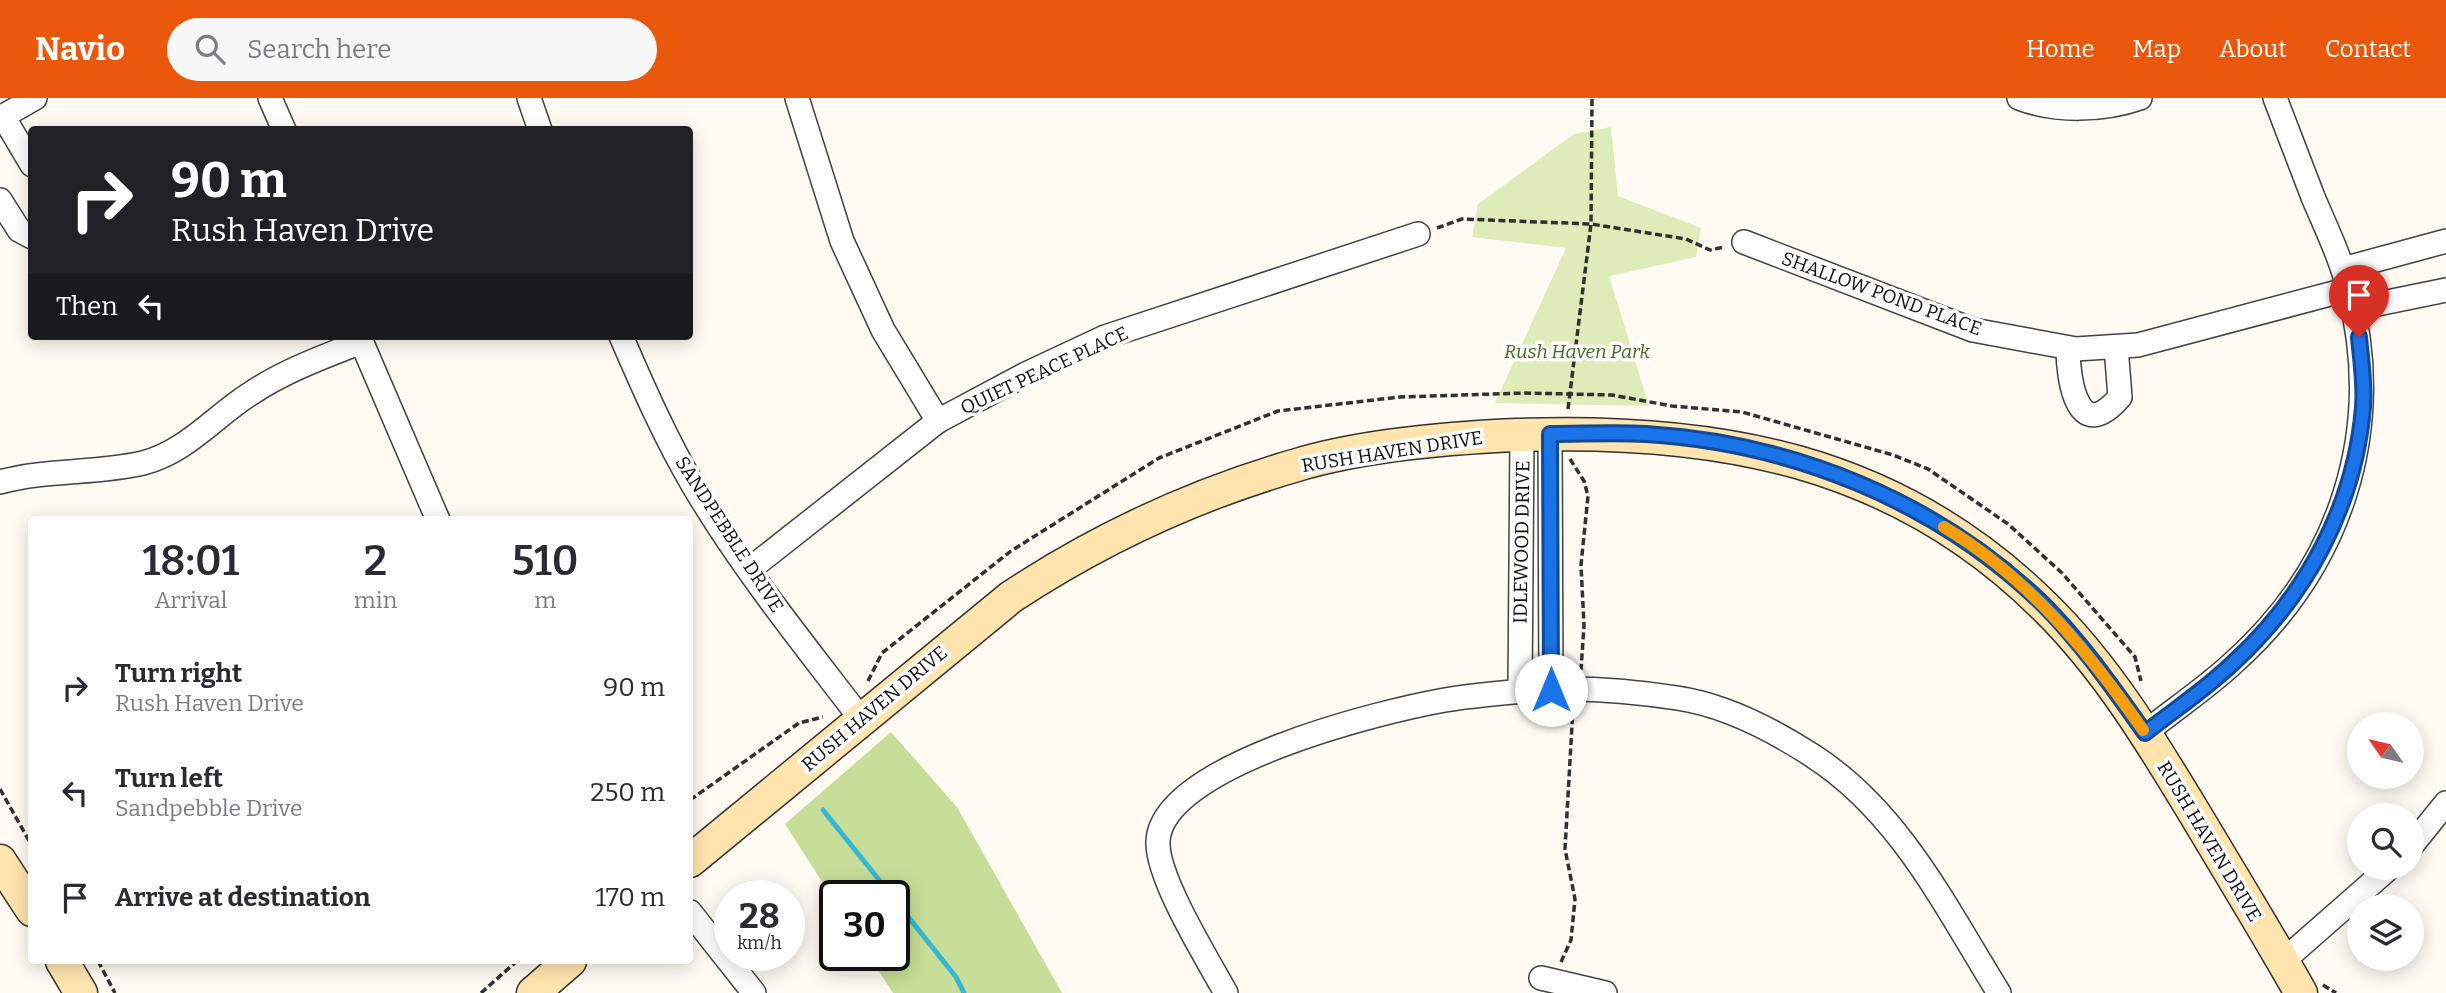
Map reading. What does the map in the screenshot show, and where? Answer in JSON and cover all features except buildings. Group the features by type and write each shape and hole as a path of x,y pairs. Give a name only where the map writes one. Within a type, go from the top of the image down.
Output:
{"street":[{"path":"28,159 2,117 35,98"},
{"path":"270,98 282,126"},
{"path":"529,98 539,126"},
{"path":"797,98 842,241 883,330 938,421"},
{"path":"2019,98 2035,104 2076,108 2118,106 2140,98"},
{"path":"2145,733 2232,664 2270,625 2298,589 2325,545 2345,497 2358,447 2363,391 2359,337 2348,289 2275,98"},
{"path":"0,200 19,230 28,235"},
{"name":"QUIET PEACE PLACE","path":"750,569 938,421 1105,337 1418,234"},
{"path":"2348,289 2446,241"},
{"name":"SHALLOW POND PLACE","path":"1744,242 1973,330 2068,348 2138,345 2348,289"},
{"path":"2348,289 2446,290"},
{"path":"0,482 23,476 144,463 185,445 248,395 275,378 358,340"},
{"path":"360,340 436,516"},
{"name":"SANDPEBBLE DRIVE","path":"623,340 648,400 694,486 750,569 861,719"},
{"path":"2068,348 2068,376 2076,402 2087,412 2098,415 2108,411 2120,397 2116,347"},
{"name":"IDLEWOOD DRIVE","path":"1546,434 1551,690"},
{"name":"IDLEWOOD DRIVE","path":"1520,692 1546,434"},
{"name":"RUSH HAVEN DRIVE","path":"693,859 1011,597 1060,565 1163,514 1302,463 1460,437 1645,434 1735,447 1815,467 1885,493 1951,532 2010,575 2043,605 2096,663 2145,733 2301,993"},
{"path":"1226,993 1167,877 1158,842 1166,816 1189,791 1257,755 1367,717 1446,700 1551,690 1681,698 1749,721 1813,756 1862,793 1902,837 1999,993"},
{"path":"2424,830 2446,803"},
{"path":"0,861 28,904"},
{"path":"2283,961 2375,880"},
{"path":"693,916 754,993"},
{"path":"64,964 81,993"},
{"path":"533,993 567,964"},
{"path":"1541,978 1605,993"}],"path":[{"path":"1546,434 1591,224 1592,98"},
{"path":"1418,234 1462,219 1591,224 1686,239 1710,250 1744,242"},
{"path":"0,789 28,839"},
{"path":"100,964 116,993"},
{"path":"481,993 514,964"}],"green space":[{"name":"Rush Haven Park","path":"1611,127 1618,196 1701,228 1696,257 1609,276 1649,406 1495,403 1566,248 1472,237 1478,204 1574,134"},
{"path":"891,732 957,807 1062,993 893,993 879,971 910,971 910,880 821,880 785,824"}],"waterway":[{"path":"823,810 879,880"},
{"path":"910,919 956,977 964,993"}],"slow traffic":[{"path":"1944,527 2010,575 2043,605 2096,663 2143,730"}],"route":[{"path":"1551,690 1550,434 1645,434 1690,439 1773,455 1847,477 1885,493 1951,532 2010,575 2043,605 2096,663 2145,733 2232,664 2270,625 2298,589 2325,545 2345,497 2358,447 2363,404 2359,337"}]}
